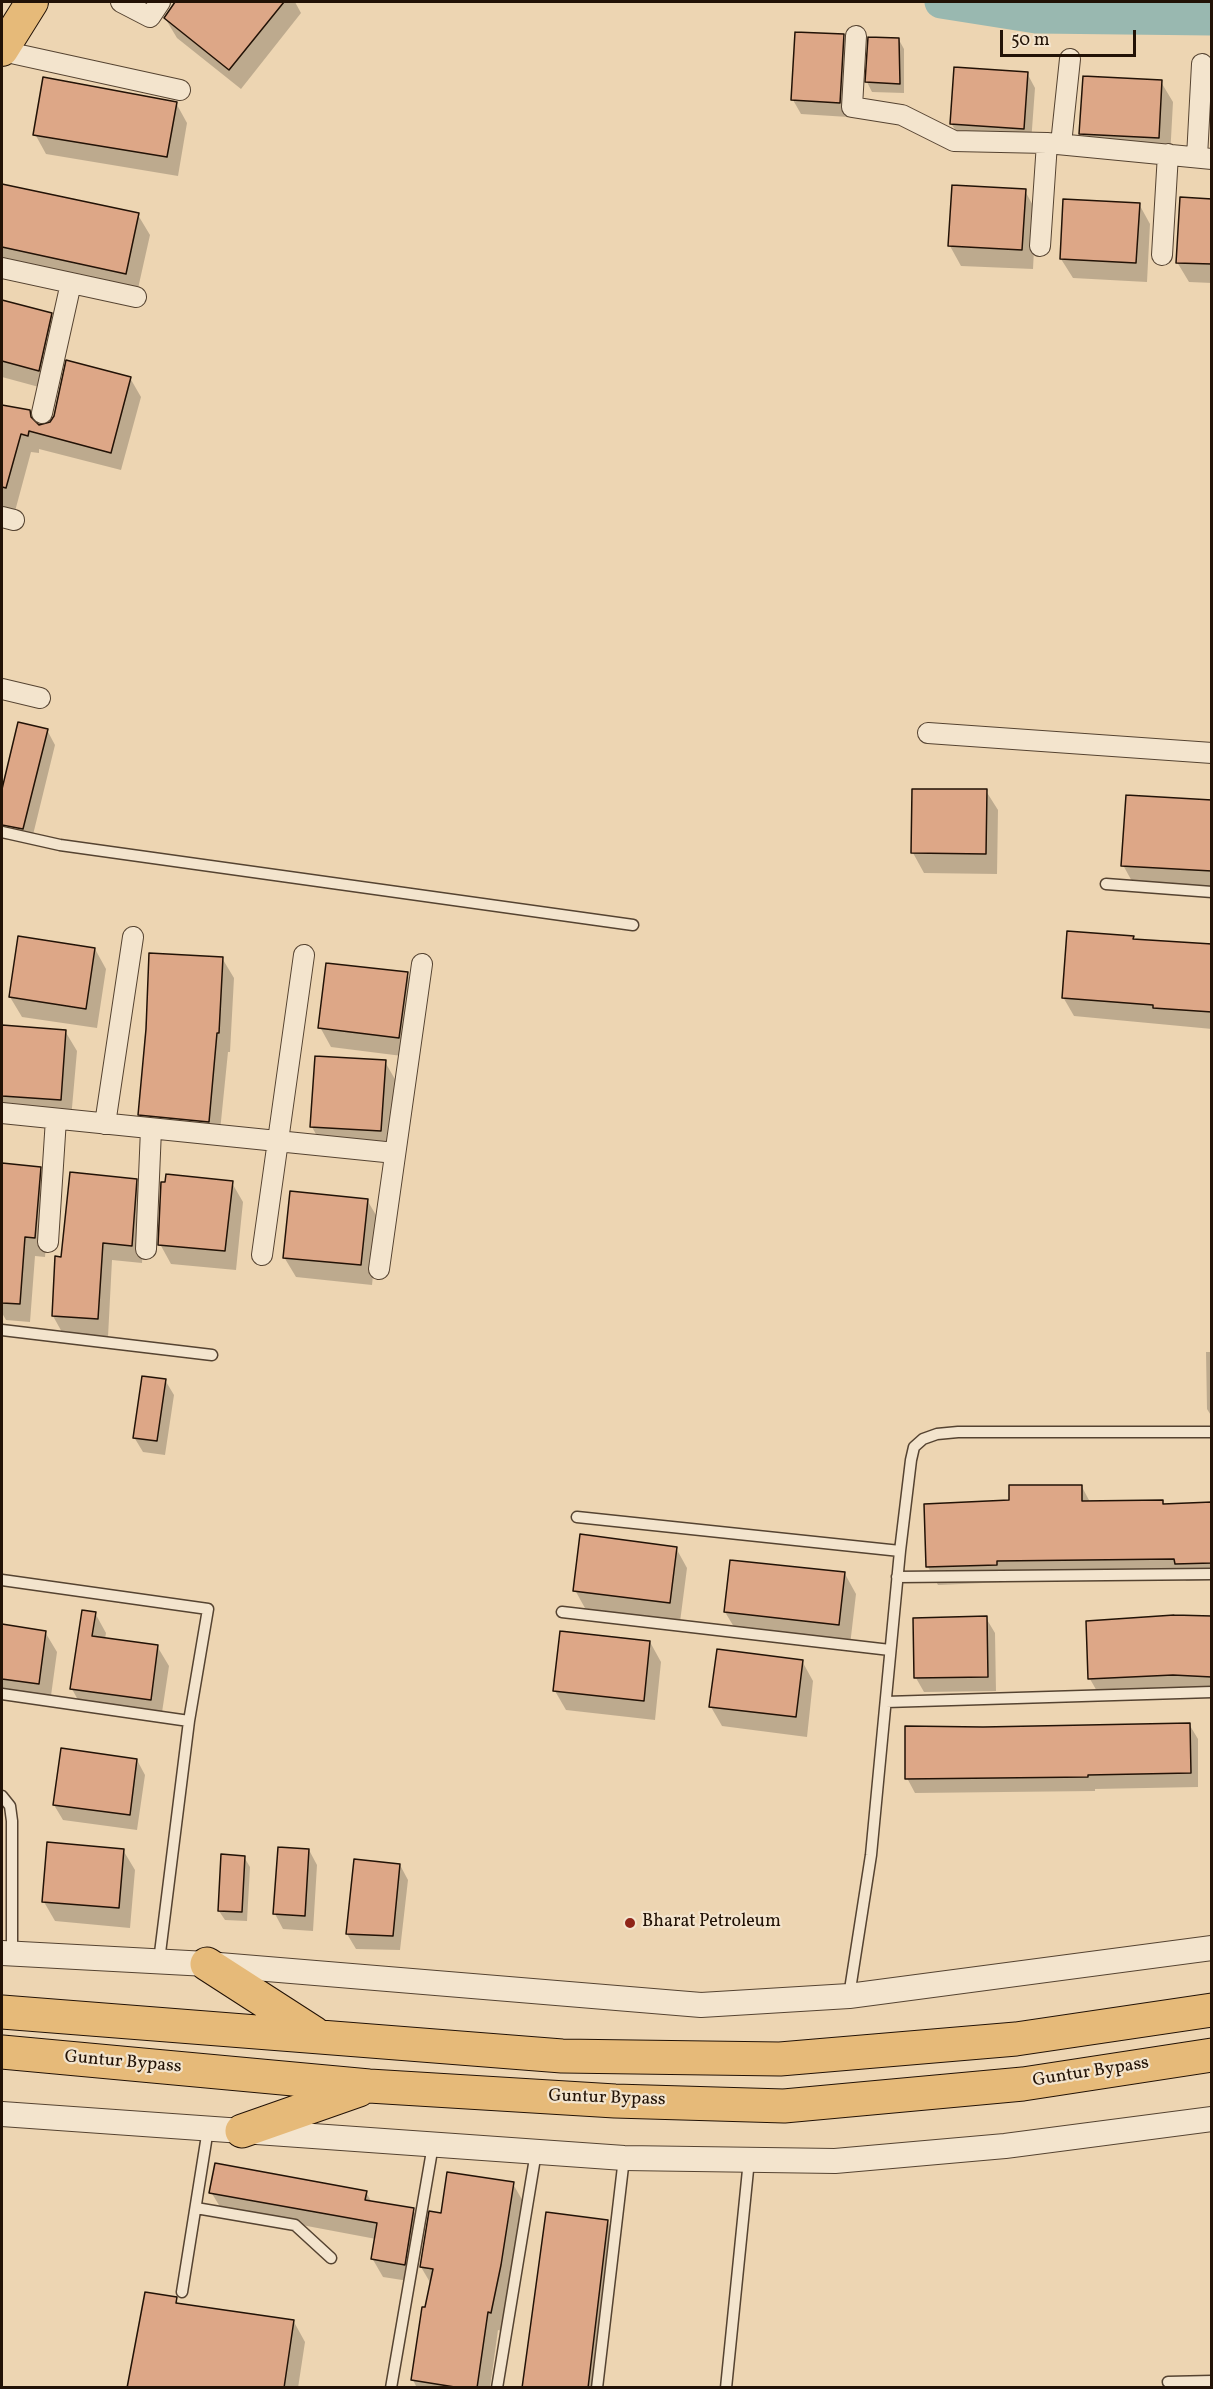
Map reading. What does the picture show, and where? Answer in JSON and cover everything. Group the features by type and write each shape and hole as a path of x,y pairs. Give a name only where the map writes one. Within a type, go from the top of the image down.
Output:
{"highway":[{"path":"207,1964 317,2035"},
{"path":"2,2012 562,2056 780,2058 1016,2039 1212,2010"},
{"name":"Guntur Bypass","path":"2,2052 369,2086 615,2101 783,2106 1023,2084 1212,2055"},
{"path":"242,2131 369,2086"}],"main road":[{"path":"2,51 32,2"}],"street":[{"path":"121,2 150,17 160,2"},
{"path":"856,36 852,107 902,115 954,141 1054,144 1204,158 1202,64"},
{"path":"2,51 180,90"},
{"path":"1040,246 1054,144 1070,59"},
{"path":"1162,255 1168,154"},
{"path":"2,268 136,297"},
{"path":"42,413 71,283"},
{"path":"2,688 40,698"},
{"path":"928,733 1212,753"},
{"path":"105,1124 133,937"},
{"path":"262,1255 304,955"},
{"path":"379,1269 422,964"},
{"path":"2,1113 395,1154"},
{"path":"48,1242 56,1119"},
{"path":"146,1249 151,1129"},
{"path":"7,1953 207,1964 702,2005 849,1996 1212,1948"},
{"path":"2,2114 624,2158 835,2161 1005,2146 1212,2119"}],"lane":[{"path":"2,832 60,845 633,925"},
{"path":"1106,884 1212,892"},
{"path":"2,1330 212,1355"},
{"path":"849,1996 871,1855 897,1577 911,1460 915,1447 922,1438 958,1432 1212,1432"},
{"path":"577,1517 900,1551"},
{"path":"897,1577 1212,1574"},
{"path":"2,1580 208,1609 189,1721 159,1961"},
{"path":"562,1612 890,1650"},
{"path":"886,1702 1212,1692"},
{"path":"2,1694 189,1721"},
{"path":"2,1796 10,1806 12,1821 7,1953"},
{"path":"182,2292 208,2129"},
{"path":"391,2388 402,2312 433,2145"},
{"path":"497,2388 537,2152"},
{"path":"597,2388 624,2158"},
{"path":"726,2388 749,2160"},
{"path":"195,2208 296,2225 331,2258"},
{"path":"1168,2382 1212,2381"}],"building":[{"path":"175,2 284,2 229,70 164,18"},
{"path":"795,32 844,34 840,103 791,100"},
{"path":"868,37 899,38 900,84 865,82"},
{"path":"954,67 1028,72 1024,129 950,124"},
{"path":"1083,76 1162,80 1159,138 1079,134"},
{"path":"43,77 177,102 167,157 33,135"},
{"path":"2,184 139,213 126,274 2,247"},
{"path":"952,185 1026,189 1022,250 948,246"},
{"path":"1180,197 1212,199 1212,264 1176,263"},
{"path":"1063,199 1140,203 1136,263 1060,259"},
{"path":"2,300 52,313 39,371 2,361"},
{"path":"66,360 131,377 111,453 29,431 28,436 21,434 6,488 2,487 2,405 30,410 31,417 39,425 50,422 54,416"},
{"path":"18,722 48,729 23,829 2,825 2,789"},
{"path":"912,789 987,789 986,854 911,853"},
{"path":"1126,795 1212,800 1212,871 1121,866"},
{"path":"1067,931 1134,936 1133,939 1212,944 1212,1012 1062,998"},
{"path":"18,936 95,948 86,1009 9,997"},
{"path":"149,953 223,957 219,1033 217,1033 209,1122 138,1115 146,1029"},
{"path":"326,963 408,972 399,1038 318,1028"},
{"path":"2,1025 66,1030 61,1100 2,1096"},
{"path":"315,1056 386,1060 381,1131 310,1127"},
{"path":"2,1163 41,1167 35,1238 25,1237 20,1304 2,1303"},
{"path":"70,1172 137,1179 132,1246 103,1243 98,1319 52,1316 55,1256 61,1257"},
{"path":"166,1174 233,1181 225,1251 158,1245 161,1182 165,1182"},
{"path":"290,1191 368,1199 361,1265 283,1258"},
{"path":"142,1376 166,1379 157,1441 133,1438"},
{"path":"1009,1485 1082,1485 1082,1501 1163,1500 1163,1504 1212,1502 1212,1563 1175,1564 1174,1559 997,1561 997,1565 926,1567 924,1504 1009,1500"},
{"path":"580,1534 677,1547 670,1603 573,1591"},
{"path":"730,1560 845,1572 839,1625 724,1612"},
{"path":"82,1610 96,1612 92,1636 158,1645 151,1700 70,1689"},
{"path":"1174,1615 1212,1616 1212,1677 1173,1675 1088,1679 1086,1621"},
{"path":"987,1616 988,1677 914,1678 913,1618"},
{"path":"2,1624 46,1631 39,1684 2,1679"},
{"path":"560,1631 650,1641 644,1701 553,1691"},
{"path":"717,1649 803,1660 796,1717 709,1707"},
{"path":"1190,1723 1191,1773 1088,1775 1088,1777 905,1779 905,1726 983,1727"},
{"path":"61,1748 137,1759 130,1815 53,1805"},
{"path":"47,1842 124,1849 119,1908 42,1902"},
{"path":"278,1847 309,1849 305,1916 273,1914"},
{"path":"221,1854 245,1856 242,1912 218,1911"},
{"path":"354,1859 400,1864 393,1936 346,1934"},
{"path":"215,2163 367,2191 365,2200 414,2208 405,2265 371,2259 377,2223 209,2193"},
{"path":"447,2172 514,2182 501,2265 491,2313 488,2312 477,2388 461,2388 411,2380 422,2307 425,2307 433,2269 420,2267 429,2211 441,2213"},
{"path":"546,2212 608,2220 588,2388 522,2388"},
{"path":"145,2292 177,2297 176,2303 294,2320 284,2388 127,2388"}],"waterway":[{"path":"941,2 1036,17 1212,19"}],"place":[{"name":"Bharat Petroleum","path":"630,1923"}]}
